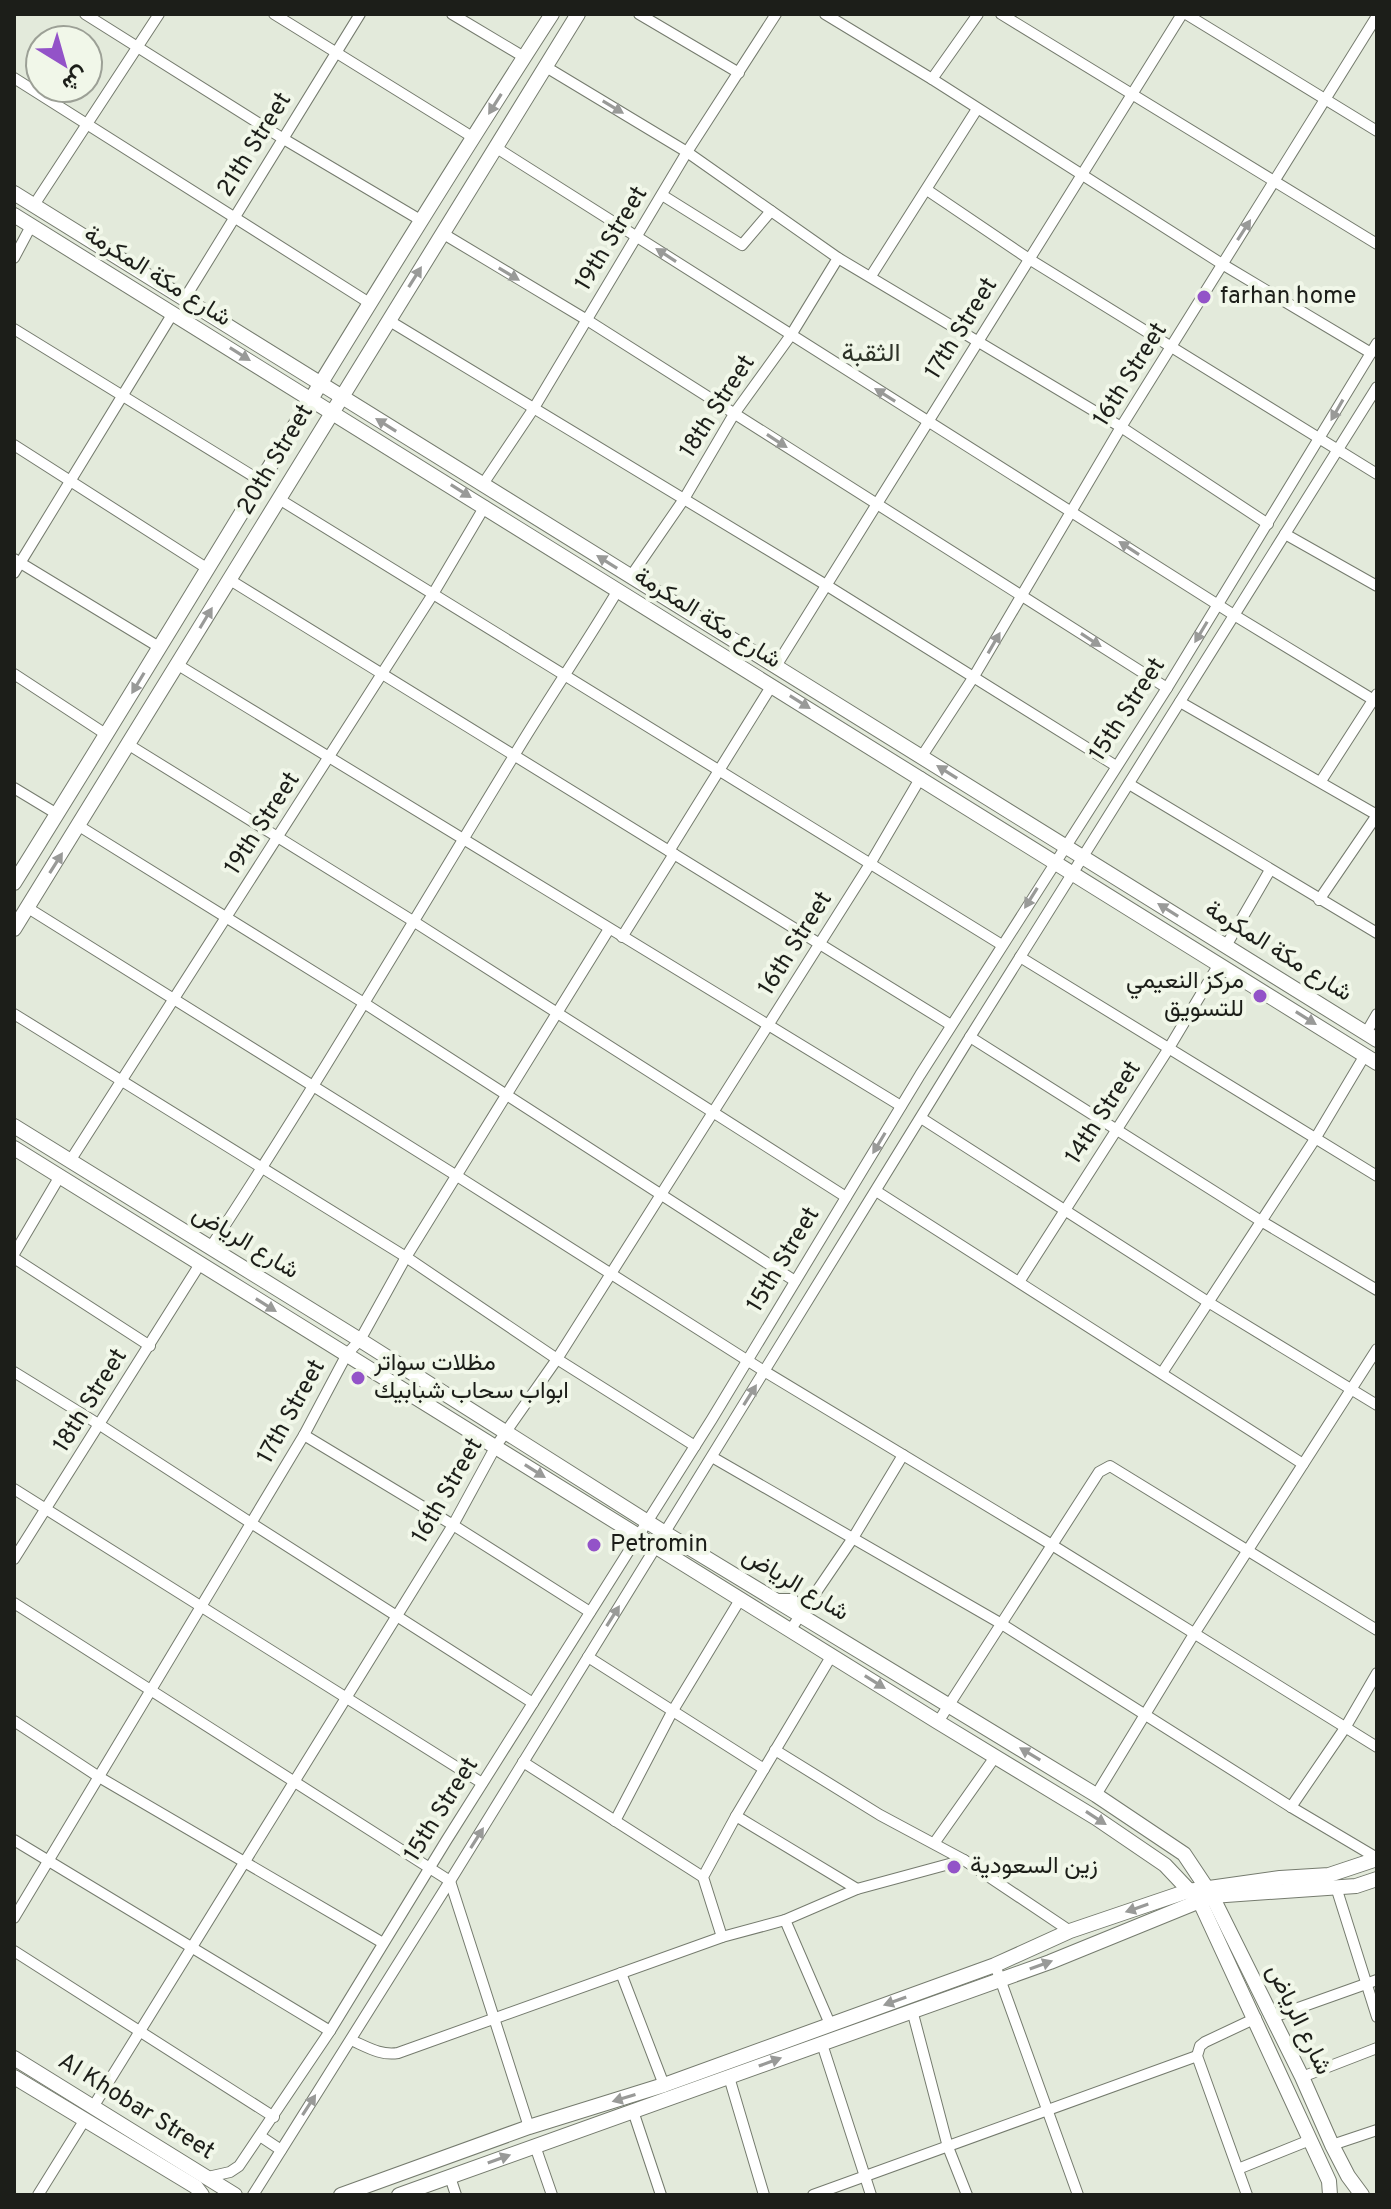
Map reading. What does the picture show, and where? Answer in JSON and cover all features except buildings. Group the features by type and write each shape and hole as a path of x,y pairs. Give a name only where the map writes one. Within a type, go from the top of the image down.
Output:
{"main road":[{"name":"20th Street","path":"14,883 311,398 552,14"},
{"name":"20th Street","path":"14,929 578,14"},
{"name":"شارع مكة المكرمة","path":"14,193 1371,1036"},
{"name":"شارع مكة المكرمة","path":"14,215 1371,1059"},
{"name":"شارع الرياض","path":"14,1126 665,1533 1096,1795 1184,1854 1273,2017 1348,2176 1362,2195"},
{"name":"شارع الرياض","path":"14,1148 1096,1818 1165,1865 1188,1891 1207,1895"},
{"path":"399,2195 1000,1980 1207,1895 1280,1878 1329,1875 1377,1859"},
{"path":"1207,1895 1356,1886 1377,1879"},
{"path":"341,2195 529,2127 664,2085 995,1965 1070,1931 1188,1891"},
{"name":"شارع الرياض","path":"1207,1895 1256,2018 1329,2181 1330,2195"},
{"name":"Al Khobar Street","path":"14,2058 93,2107 164,2160 202,2195"},
{"name":"Al Khobar Street","path":"14,2077 84,2121 164,2160 208,2177 235,2195"}],"street":[{"path":"85,14 282,138 422,221"},
{"path":"34,205 159,14"},
{"path":"274,14 474,138"},
{"name":"21th Street","path":"185,298 360,14"},
{"path":"452,14 524,57"},
{"path":"639,14 739,73"},
{"name":"19th Street","path":"483,484 534,408 687,152 776,14"},
{"path":"825,14 1222,264 1374,348"},
{"path":"932,79 978,14"},
{"path":"1001,14 1377,244"},
{"path":"1184,14 1377,131"},
{"name":"17th Street","path":"776,666 1184,14"},
{"name":"16th Street","path":"922,756 973,678 1121,427 1376,15"},
{"path":"546,67 687,152 838,258 1121,427 1268,524"},
{"path":"14,78 371,304"},
{"path":"871,276 977,109"},
{"path":"495,147 1218,605 1376,699 1321,781"},
{"path":"927,190 1029,259 1377,474"},
{"path":"662,195 742,245 771,211"},
{"path":"14,258 31,226"},
{"path":"442,233 587,320 1167,688"},
{"name":"18th Street","path":"631,576 684,499 734,414 791,335 838,258"},
{"path":"159,647 16,565 72,481 173,313"},
{"path":"388,320 826,585 1116,766"},
{"path":"14,329 261,481"},
{"name":"15th Street","path":"208,2177 230,2172 239,2166 332,2027 695,1446 951,1025 1167,688 1374,348"},
{"name":"15th Street","path":"253,2195 970,1037 1377,387"},
{"path":"14,445 208,569"},
{"path":"279,499 1002,945"},
{"name":"19th Street","path":"70,1161 330,757 485,506"},
{"path":"1285,534 1377,586"},
{"path":"230,580 951,1025"},
{"path":"210,1248 618,590"},
{"path":"178,665 901,1106"},
{"path":"14,674 107,735"},
{"path":"622,937 772,685"},
{"path":"1180,702 1377,815 1319,900"},
{"path":"129,745 413,921 846,1197"},
{"name":"16th Street","path":"93,2107 453,1525 496,1446 611,1274 870,864 921,777"},
{"path":"1129,784 1377,933"},
{"path":"14,788 57,814"},
{"path":"79,826 364,1003 795,1281"},
{"path":"1226,946 1270,870"},
{"path":"28,908 764,1371 1377,1747"},
{"name":"17th Street","path":"14,1918 304,1435 347,1354 360,1340 406,1257 609,929"},
{"path":"1020,957 1377,1176"},
{"name":"14th Street","path":"1019,1282 1219,964"},
{"path":"14,1014 406,1257 557,1359 695,1446"},
{"path":"1371,1036 1377,1014"},
{"path":"970,1037 1261,1221 1377,1290"},
{"path":"1162,1373 1371,1059"},
{"path":"921,1118 1208,1302 1377,1405"},
{"path":"60,1176 14,1256 150,1346"},
{"path":"876,1191 1303,1464"},
{"name":"18th Street","path":"14,1559 200,1264"},
{"path":"1096,1795 1147,1716 1194,1634 1377,1349"},
{"path":"14,1372 533,1703"},
{"path":"304,1435 590,1612"},
{"path":"791,1629 853,1538 903,1455"},
{"path":"712,1457 1000,1623 1377,1859"},
{"path":"938,1722 1099,1472 1110,1466 1377,1630"},
{"path":"14,1489 482,1783"},
{"path":"615,1821 672,1712 741,1598"},
{"path":"14,1603 450,1881 529,2127"},
{"path":"703,1877 832,1655"},
{"path":"588,1657 764,1769"},
{"path":"1291,1807 1345,1728 1377,1673"},
{"path":"14,1721 99,1777 383,1943"},
{"path":"775,1750 880,1815 935,1842 1070,1931"},
{"path":"935,1842 995,1757"},
{"path":"523,1762 703,1877 722,1937"},
{"path":"736,1816 857,1889"},
{"path":"14,1840 191,1947 387,2055 722,1937 785,1920 857,1889 964,1860"},
{"path":"1336,1887 1377,2017"},
{"path":"785,1920 830,2024"},
{"path":"14,1951 274,2117"},
{"path":"995,1965 1078,2195"},
{"path":"621,1973 664,2085"},
{"path":"1273,2017 1377,1980"},
{"path":"912,2010 948,2147 967,2195"},
{"path":"1247,2195 1197,2056 1205,2042 1256,2018"},
{"path":"822,2044 871,2195"},
{"path":"1302,2077 1377,2048"},
{"path":"813,2195 1197,2056"},
{"path":"729,2077 764,2195"},
{"path":"633,2111 661,2195"},
{"path":"38,2195 84,2121"},
{"path":"1332,2145 1377,2130"},
{"path":"260,2136 281,2150"},
{"path":"1238,2169 1310,2140"},
{"path":"535,2146 552,2195"},
{"path":"450,2177 456,2195"}],"place":[{"name":"farhan home","path":"1204,297"},
{"name":"مركز النعيمي للتسويق","path":"1260,996"},
{"name":"مظلات سواتر ابواب سحاب شبابيك","path":"358,1378"},
{"name":"Petromin","path":"594,1545"},
{"name":"زين السعودية","path":"954,1867"}],"district":[{"name":"الثقبة","path":"871,354"}]}
